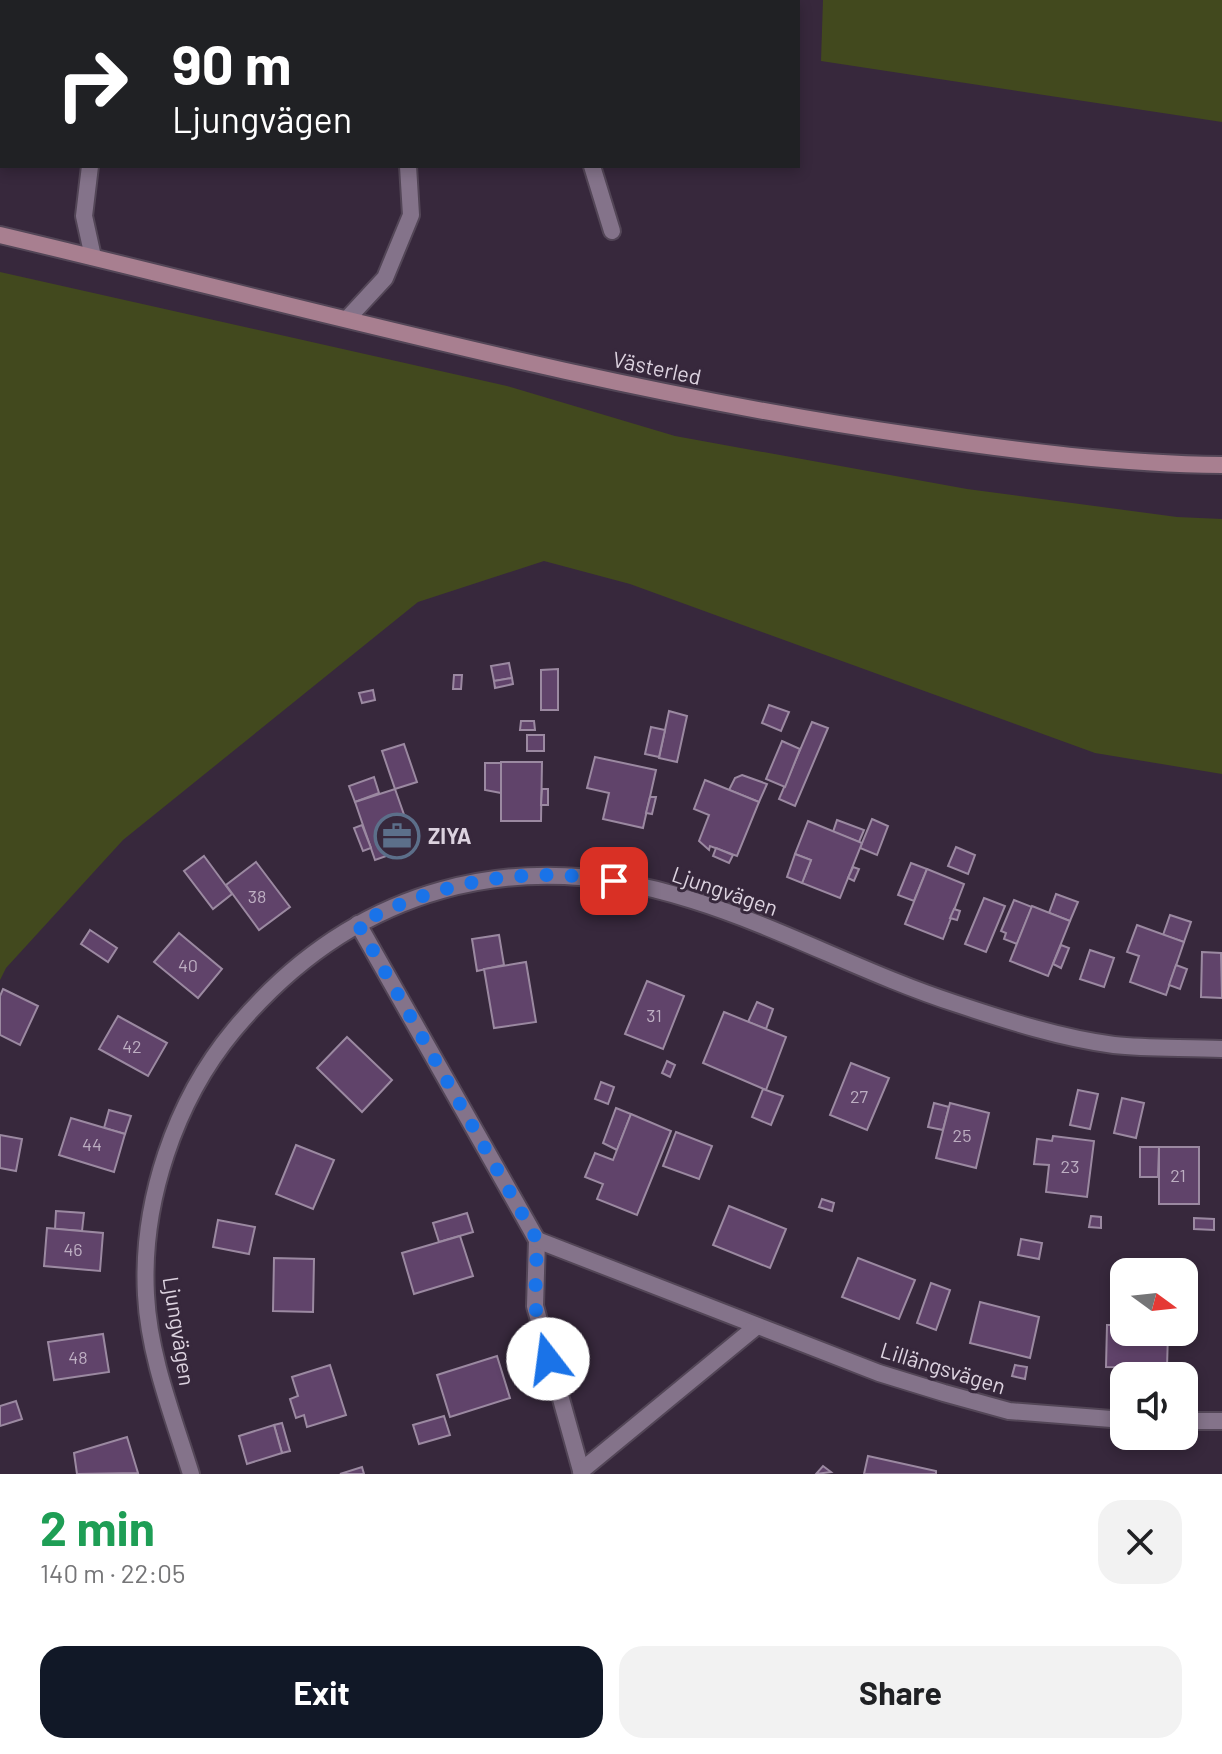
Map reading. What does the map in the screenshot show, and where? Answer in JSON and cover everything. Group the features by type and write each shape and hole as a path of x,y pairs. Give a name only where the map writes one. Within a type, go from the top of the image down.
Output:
{"street":[{"path":"90,168 84,216 93,257"},
{"path":"348,318 385,278 411,215 408,168"},
{"path":"593,168 612,231"},
{"name":"Västerled","path":"0,235 647,390 846,426 1055,456 1222,465"},
{"name":"Ljungvägen","path":"191,1474 159,1371 146,1296 150,1221 170,1143 221,1045 259,1000 311,955 358,924 412,899 460,882 526,874 588,876 693,900 953,1003 1056,1034 1116,1045 1222,1049"},
{"path":"358,924 537,1240 535,1306 582,1472 757,1326"},
{"name":"Lillängsvägen","path":"537,1240 879,1373 1009,1411 1110,1419"},
{"path":"1198,1421 1222,1421"}],"green space":[{"path":"823,0 1222,0 1222,122 821,61"},
{"path":"0,272 507,386 675,436 967,489 1177,517 1222,519 1222,774 1095,753 630,584 544,561 418,602 123,840 6,968 0,980"}],"building":[{"path":"509,663 512,678 494,681 491,666"},
{"path":"558,669 558,710 541,710 541,670"},
{"path":"454,675 462,675 461,689 453,689"},
{"path":"512,678 513,684 495,688 494,681"},
{"path":"373,690 375,700 362,703 359,693"},
{"path":"769,705 789,712 781,731 762,723"},
{"path":"669,711 687,716 677,762 659,758"},
{"path":"521,721 534,721 535,730 520,730"},
{"path":"812,722 828,728 795,806 779,799"},
{"path":"651,727 665,730 659,757 645,754"},
{"path":"527,735 544,735 544,751 527,751"},
{"path":"782,741 800,749 785,787 766,779"},
{"path":"404,744 417,782 395,789 382,751"},
{"path":"595,757 656,770 643,828 603,819 609,793 587,788"},
{"path":"501,762 542,762 541,821 501,821"},
{"path":"485,763 501,763 501,793 485,790"},
{"path":"742,775 767,784 759,802 729,790 735,778"},
{"path":"374,777 379,793 355,802 349,786"},
{"path":"705,780 759,802 737,856 710,846 709,850 699,841 709,815 694,809"},
{"path":"395,789 415,846 375,860 355,802"},
{"path":"542,789 548,789 548,805 541,805"},
{"path":"650,797 656,797 652,814 646,813"},
{"path":"872,819 888,826 877,855 860,848"},
{"path":"837,820 864,830 859,842 833,832"},
{"path":"808,821 862,843 840,898 802,883 811,860 795,854"},
{"path":"362,825 371,848 363,851 354,828"},
{"path":"956,847 975,855 968,874 948,866"},
{"path":"716,848 733,855 729,863 713,856"},
{"path":"795,854 811,860 802,883 787,877"},
{"path":"204,856 232,894 213,909 184,871"},
{"path":"256,862 290,907 259,930 226,885"},
{"path":"911,863 927,869 914,901 898,895"},
{"path":"853,867 859,869 854,881 848,878"},
{"path":"927,869 964,884 943,939 905,924"},
{"path":"1056,894 1078,902 1070,921 1049,913"},
{"path":"984,898 1005,906 986,952 965,944"},
{"path":"1014,900 1032,907 1017,944 1004,939 1006,933 1001,931"},
{"path":"1032,906 1070,921 1048,976 1010,961"},
{"path":"954,909 960,911 957,920 950,918"},
{"path":"1170,915 1191,922 1184,942 1163,935"},
{"path":"1137,925 1184,942 1166,995 1130,982 1139,956 1127,952"},
{"path":"90,930 117,948 108,962 81,944"},
{"path":"179,933 222,969 198,998 154,962"},
{"path":"499,935 504,965 477,971 472,939"},
{"path":"1061,945 1069,948 1061,968 1053,964"},
{"path":"1090,950 1114,958 1104,987 1080,979"},
{"path":"1202,952 1221,953 1222,998 1201,997"},
{"path":"526,962 536,1022 494,1028 484,969"},
{"path":"1176,965 1187,969 1180,989 1169,985"},
{"path":"647,981 684,996 663,1049 625,1034"},
{"path":"3,989 38,1006 20,1045 0,1035 0,996"},
{"path":"757,1002 773,1009 766,1029 748,1022"},
{"path":"724,1012 786,1037 766,1090 703,1063"},
{"path":"118,1016 167,1043 148,1076 99,1049"},
{"path":"347,1037 392,1080 362,1112 317,1068"},
{"path":"667,1061 675,1065 670,1077 662,1073"},
{"path":"851,1063 889,1078 867,1130 830,1115"},
{"path":"601,1082 614,1087 608,1104 595,1099"},
{"path":"763,1089 783,1096 771,1125 752,1117"},
{"path":"1078,1090 1098,1094 1090,1129 1070,1125"},
{"path":"1122,1098 1144,1103 1136,1138 1114,1133"},
{"path":"934,1103 949,1107 943,1130 928,1127"},
{"path":"950,1103 989,1113 976,1168 936,1158"},
{"path":"616,1108 631,1114 617,1150 603,1143"},
{"path":"109,1110 131,1116 125,1134 104,1128"},
{"path":"631,1114 671,1131 637,1215 597,1199 603,1184 585,1177 595,1153 613,1160"},
{"path":"71,1118 125,1134 114,1172 59,1155"},
{"path":"676,1132 712,1146 699,1179 663,1166"},
{"path":"0,1135 22,1139 16,1171 0,1168"},
{"path":"1053,1136 1094,1141 1087,1197 1046,1192 1049,1165 1034,1164 1037,1139 1052,1141"},
{"path":"296,1145 334,1160 313,1209 276,1194"},
{"path":"1140,1147 1159,1147 1158,1177 1140,1177"},
{"path":"1159,1147 1199,1147 1199,1204 1159,1204"},
{"path":"822,1199 834,1203 832,1211 819,1207"},
{"path":"729,1206 786,1229 770,1268 713,1245"},
{"path":"56,1211 84,1213 82,1231 55,1229"},
{"path":"467,1213 473,1232 439,1242 433,1223"},
{"path":"1091,1216 1101,1217 1101,1228 1089,1227"},
{"path":"1194,1218 1214,1219 1214,1230 1194,1229"},
{"path":"218,1220 255,1227 249,1254 213,1247"},
{"path":"47,1228 103,1233 100,1271 44,1266"},
{"path":"460,1236 473,1276 414,1294 402,1253"},
{"path":"1021,1239 1042,1243 1039,1259 1018,1255"},
{"path":"274,1258 314,1259 313,1312 273,1311"},
{"path":"858,1258 915,1280 899,1319 842,1297"},
{"path":"931,1283 950,1290 936,1330 917,1323"},
{"path":"980,1302 1039,1317 1030,1358 970,1343"},
{"path":"1107,1325 1110,1325 1110,1346 1168,1346 1167,1362 1110,1362 1110,1367 1106,1367"},
{"path":"103,1334 109,1372 54,1380 48,1342"},
{"path":"497,1356 510,1398 450,1417 437,1375"},
{"path":"330,1365 346,1415 307,1427 304,1415 296,1418 290,1399 298,1396 292,1377"},
{"path":"1015,1365 1027,1367 1025,1379 1012,1376"},
{"path":"16,1401 22,1419 0,1426 0,1406"},
{"path":"444,1416 450,1435 419,1444 413,1425"},
{"path":"282,1423 290,1451 282,1453 274,1425"},
{"path":"274,1425 282,1453 247,1464 239,1436"},
{"path":"127,1437 138,1473 77,1474 74,1453"},
{"path":"868,1456 936,1471 936,1474 864,1474"},
{"path":"823,1466 831,1472 816,1474"},
{"path":"362,1467 364,1474 340,1474"}],"place":[{"name":"ZIYA","path":"397,836"}],"route":[{"path":"548,1359 535,1306 537,1240 358,924 412,899 460,882 526,874 588,876 614,881"}]}
